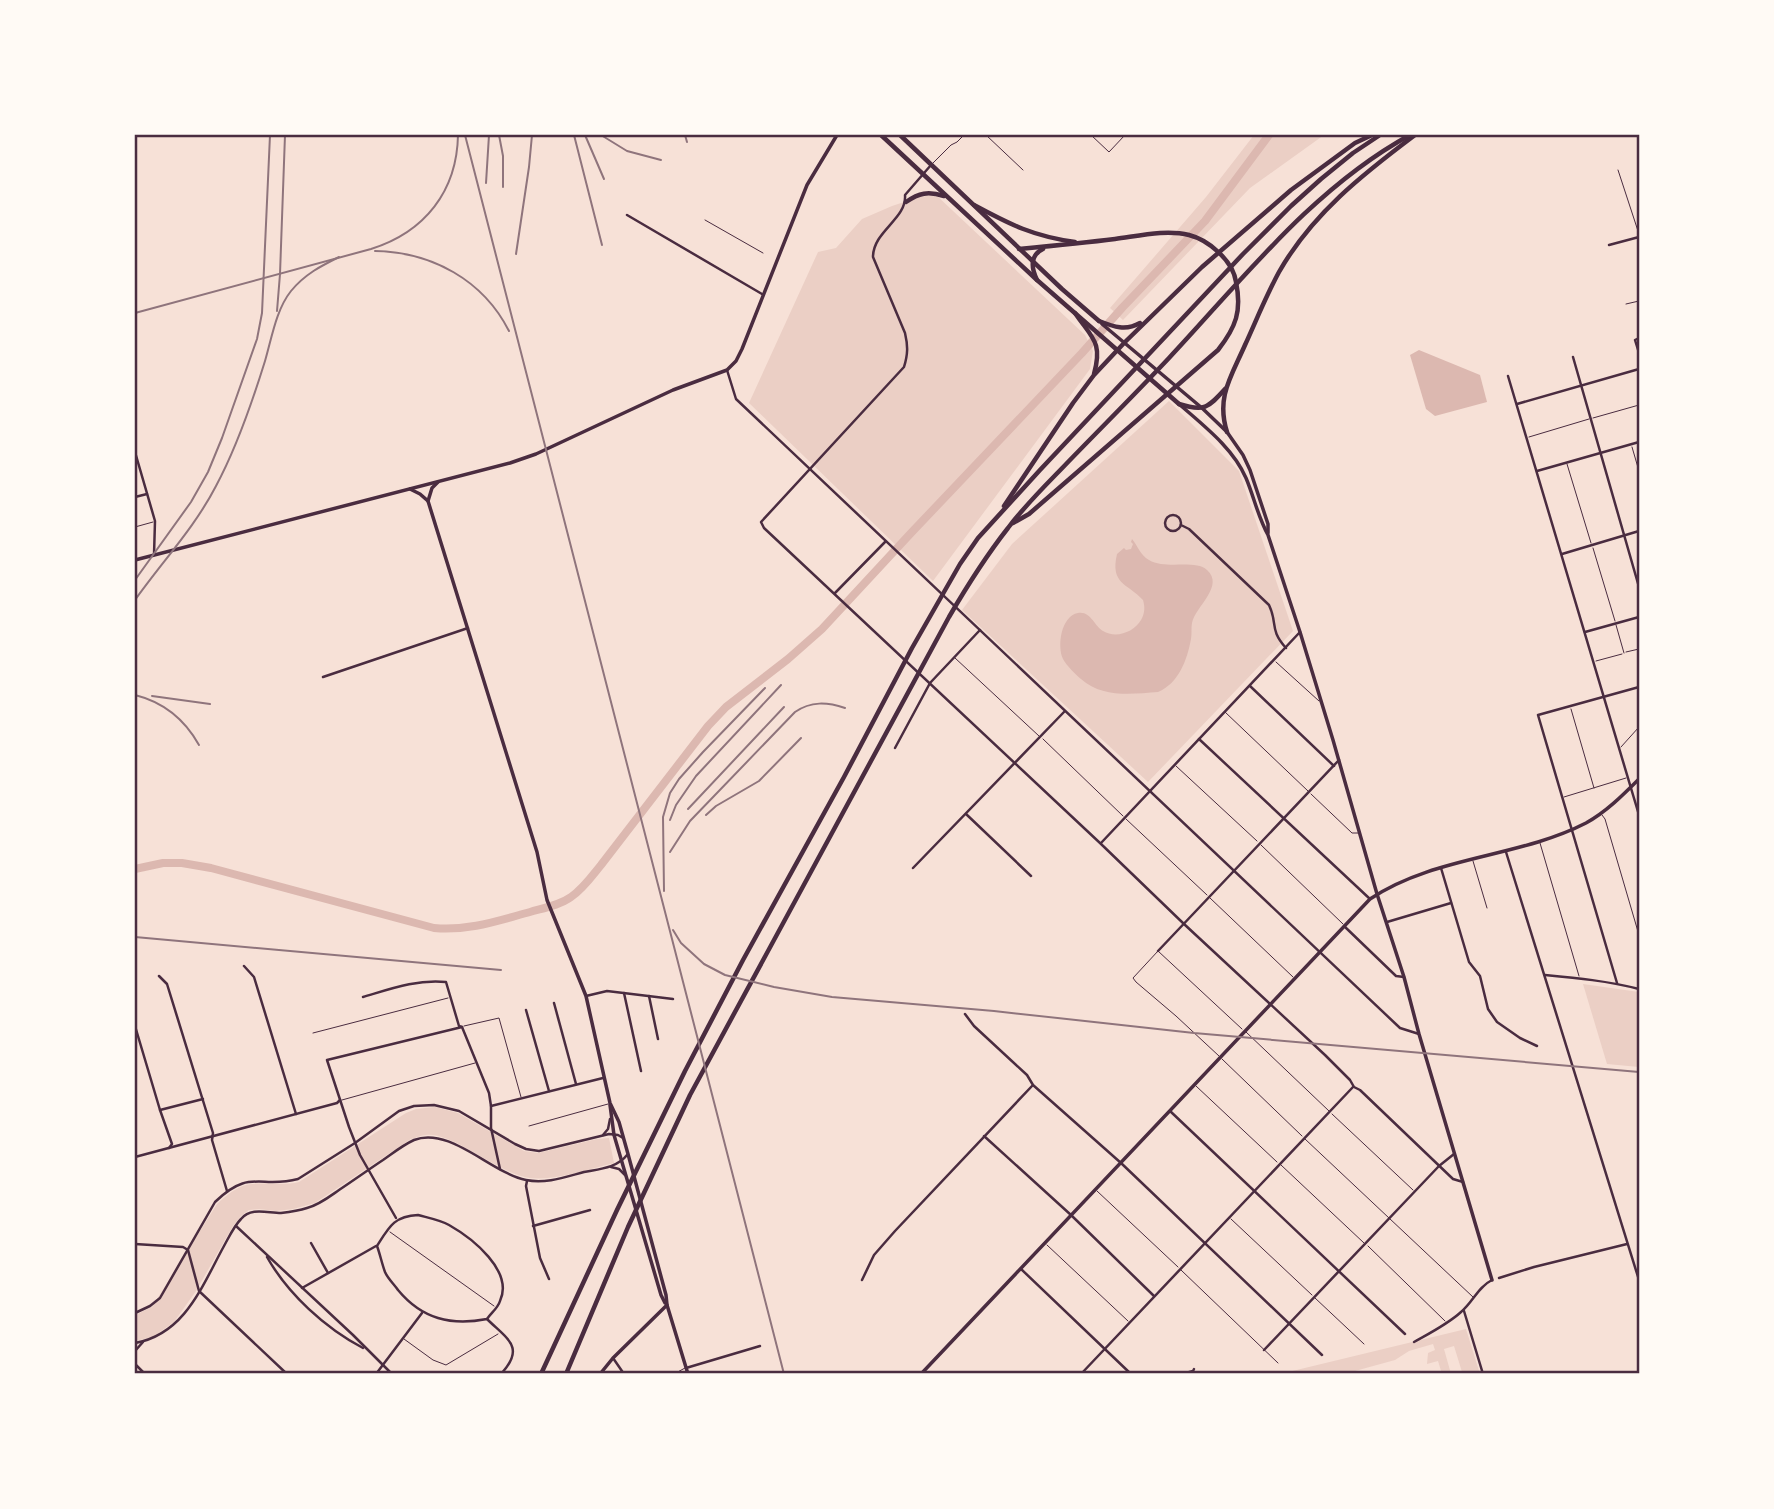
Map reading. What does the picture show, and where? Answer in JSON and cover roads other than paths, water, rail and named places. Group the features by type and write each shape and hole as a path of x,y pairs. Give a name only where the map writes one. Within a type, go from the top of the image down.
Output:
{"main road":[{"path":"881,135 1037,281 1075,313 1090,331 1098,348 1094,375"},
{"path":"900,135 1099,321 1112,329 1133,327 1158,310"},
{"path":"990,525 1073,403 1117,350 1202,267 1290,190 1355,143 1372,135"},
{"path":"541,1374 685,1072 743,960 960,564 978,538 1243,254 1321,178 1380,135"},
{"path":"566,1374 628,1227 690,1095 979,566 1010,526 1255,264 1310,209 1358,169 1412,135"},
{"path":"1227,432 1222,412 1225,389 1280,271 1315,220 1363,174 1403,141"},
{"path":"906,202 917,194 926,192 946,196"},
{"path":"974,205 1026,231 1083,243"},
{"path":"1010,526 1029,514 1218,351 1232,331 1238,314 1239,293 1235,276 1211,244 1181,234 1154,234 1019,249"},
{"path":"1037,281 1033,273 1036,253 1051,246"},
{"path":"1090,331 1104,339 1180,404 1195,409 1202,408 1212,403 1225,389"}],"street":[{"path":"830,135 833,141"},
{"path":"135,561 510,463 536,454 673,390 727,370 742,349 807,185 837,135"},
{"path":"932,164 905,195 906,202 875,241 873,251 873,257 908,344 904,367 761,522 764,528 1342,1072 1353,1087 1360,1090 1453,1179 1463,1182"},
{"path":"627,215 762,294"},
{"path":"1609,245 1639,236"},
{"path":"1112,329 1227,432 1250,470 1268,524 1268,535"},
{"path":"1637,339 1639,353"},
{"path":"1573,357 1639,587"},
{"path":"1517,404 1639,369"},
{"path":"727,370 736,399 1400,1028 1419,1034"},
{"path":"1508,376 1639,815"},
{"path":"1180,404 1236,459 1268,535 1339,760 1492,1280 1473,1297 1464,1311 1414,1342"},
{"path":"1537,471 1639,442"},
{"path":"135,452 155,521 154,555"},
{"path":"428,501 432,488 440,481"},
{"path":"410,489 428,501 537,852 547,900 586,996 610,1103 624,1138 667,1305 688,1374"},
{"path":"135,497 147,494"},
{"path":"1173,515 1180,518 1181,525 1177,530 1171,531 1165,522 1173,515"},
{"path":"1181,525 1189,529 1269,605 1276,636 1286,648"},
{"path":"1562,554 1639,531"},
{"path":"836,595 887,543"},
{"path":"1585,632 1639,617"},
{"path":"323,677 468,628"},
{"path":"895,748 930,683 980,630"},
{"path":"1100,843 1300,632"},
{"path":"1250,686 1334,766"},
{"path":"1617,983 1538,715 1638,687"},
{"path":"913,868 1065,710"},
{"path":"1199,739 1370,899"},
{"path":"1158,951 1339,760"},
{"path":"921,1374 1370,899 1399,883 1571,830 1601,813 1639,779"},
{"path":"966,814 1031,876"},
{"path":"1506,851 1639,1280"},
{"path":"1441,869 1469,962 1480,976 1488,1009 1497,1022 1537,1046"},
{"path":"1387,922 1452,903"},
{"path":"1344,926 1396,976 1404,977"},
{"path":"244,966 254,977 296,1114"},
{"path":"1545,975 1617,983 1639,989"},
{"path":"159,976 167,984 214,1133 212,1140 227,1191"},
{"path":"363,997 409,984 446,982 459,1026 462,1027 488,1093 499,1169"},
{"path":"586,996 607,992 673,999"},
{"path":"624,993 641,1071"},
{"path":"649,996 658,1039"},
{"path":"554,1003 576,1084"},
{"path":"526,1010 550,1091"},
{"path":"965,1014 974,1026 1027,1075 1033,1086 1121,1163 1322,1355"},
{"path":"135,1026 172,1144 169,1148"},
{"path":"397,1219 355,1143 327,1060 462,1027"},
{"path":"491,1106 603,1077"},
{"path":"862,1280 874,1255 1033,1086"},
{"path":"1081,1374 1353,1087"},
{"path":"160,1110 203,1099"},
{"path":"135,1157 340,1100"},
{"path":"610,1103 621,1162 661,1295 667,1305"},
{"path":"135,1313 160,1298 215,1202 227,1191 255,1180 288,1182 299,1179 399,1111 414,1106 434,1105 458,1111 526,1149 539,1151 602,1136 624,1138"},
{"path":"1170,1111 1405,1334"},
{"path":"602,1136 608,1129 611,1116"},
{"path":"984,1136 1154,1296"},
{"path":"135,1343 152,1339 171,1328 185,1314 244,1215 250,1212 292,1212 310,1208 415,1140 429,1137 442,1139 510,1175 527,1180 547,1181 608,1167 621,1162 628,1154"},
{"path":"1264,1350 1439,1166 1455,1153"},
{"path":"608,1167 619,1169 625,1175"},
{"path":"527,1180 540,1258 550,1279"},
{"path":"533,1226 590,1210"},
{"path":"302,1288 377,1246 397,1219 418,1215 449,1225 472,1240 490,1258 500,1274 503,1288 501,1301 487,1319 468,1323 440,1319 422,1312 405,1298 386,1275 377,1246"},
{"path":"236,1226 392,1374"},
{"path":"311,1243 328,1273"},
{"path":"135,1244 183,1247 188,1250 199,1291 287,1374"},
{"path":"1499,1278 1627,1244"},
{"path":"266,1254 282,1279 306,1305 326,1324 366,1349"},
{"path":"1021,1269 1130,1374"},
{"path":"600,1374 667,1305"},
{"path":"1464,1311 1483,1374"},
{"path":"376,1374 422,1312"},
{"path":"487,1319 508,1340 513,1349 514,1358 501,1374"},
{"path":"135,1351 143,1342"},
{"path":"686,1368 760,1346"},
{"path":"613,1358 624,1374"},
{"path":"135,1364 145,1374"},
{"path":"1182,1374 1193,1371 1194,1368"}],"lane":[{"path":"932,164 964,135"},
{"path":"986,135 1023,170"},
{"path":"1091,135 1109,152 1125,135"},
{"path":"1618,170 1639,236"},
{"path":"705,220 764,253"},
{"path":"1626,304 1639,301"},
{"path":"1527,437 1639,405"},
{"path":"1631,444 1639,471"},
{"path":"1567,463 1625,653"},
{"path":"135,527 155,521"},
{"path":"1594,662 1639,649"},
{"path":"954,657 1295,979"},
{"path":"1274,660 1321,702"},
{"path":"1638,687 1639,695"},
{"path":"1570,706 1594,788"},
{"path":"1225,712 1352,833 1360,833"},
{"path":"1619,749 1639,727"},
{"path":"1175,765 1344,926"},
{"path":"1562,799 1628,778"},
{"path":"1601,813 1639,935"},
{"path":"1539,841 1579,978"},
{"path":"1472,859 1488,908"},
{"path":"1415,1191 1158,951 1133,978 1473,1297"},
{"path":"313,1033 450,997"},
{"path":"462,1027 499,1018 522,1098"},
{"path":"340,1100 475,1063"},
{"path":"1195,1084 1446,1323"},
{"path":"529,1126 610,1103"},
{"path":"1096,1190 1278,1363"},
{"path":"1230,1218 1364,1344"},
{"path":"387,1230 496,1308"},
{"path":"1045,1243 1130,1322"},
{"path":"402,1338 446,1366 500,1332"},
{"path":"674,1374 686,1368"}],"waterway":[{"path":"135,869 163,863 211,868 434,928 447,929 483,925 552,906 571,897 594,874 708,726 726,707 822,629 1205,221 1269,135"}],"railway":[{"path":"135,580 191,502 208,472 257,339 262,313 270,135"},
{"path":"277,311 285,135"},
{"path":"135,313 390,242 407,232 434,207 452,174 458,135"},
{"path":"465,135 784,1374"},
{"path":"486,183 489,135"},
{"path":"499,135 503,156 503,187"},
{"path":"516,254 532,135"},
{"path":"574,135 602,245"},
{"path":"585,135 604,179"},
{"path":"601,135 627,151 661,160"},
{"path":"685,135 687,142"},
{"path":"375,251 416,257 454,272 485,297 509,331"},
{"path":"135,600 198,516 224,471 249,409 275,324 286,298 308,275 339,257"},
{"path":"670,820 676,805 696,776 781,685"},
{"path":"664,891 663,817 670,793 703,752 765,688"},
{"path":"135,695 155,702 172,713 199,745"},
{"path":"152,696 210,704"},
{"path":"670,852 690,821 795,712 819,704 845,708"},
{"path":"688,809 784,707"},
{"path":"706,815 716,806 759,781 801,738"},
{"path":"673,930 681,943 704,964 725,975 832,997 994,1011 1194,1033 1639,1072"},
{"path":"135,937 501,970"}]}
